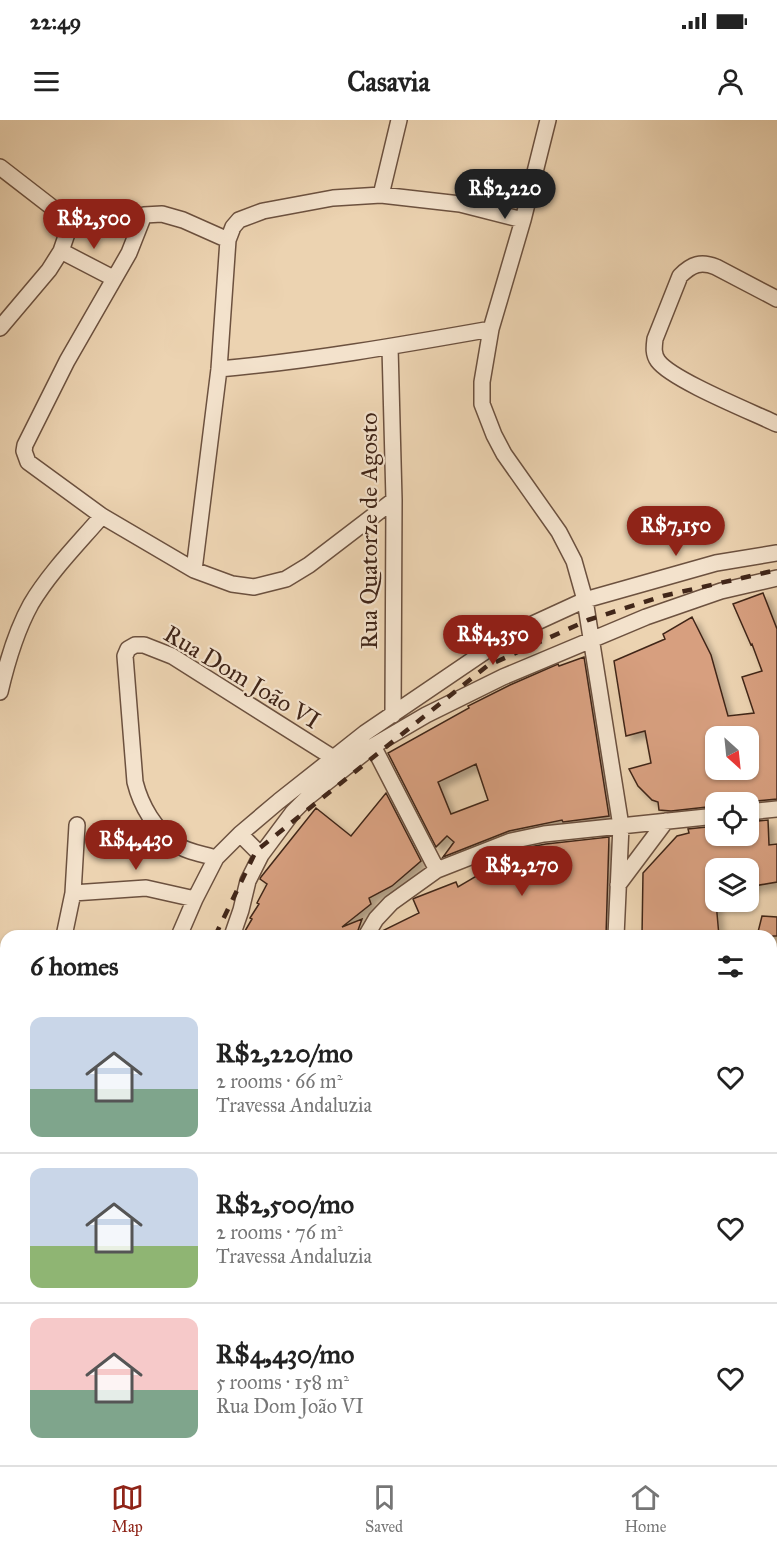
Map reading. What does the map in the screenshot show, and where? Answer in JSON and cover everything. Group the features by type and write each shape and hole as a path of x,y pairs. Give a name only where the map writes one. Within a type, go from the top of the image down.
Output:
{"street":[{"path":"381,195 399,120"},
{"path":"548,120 523,220 491,329 482,382 482,404 504,454 559,532 574,561 585,600 621,826 616,930"},
{"path":"0,166 71,222 104,224 144,215 162,214 228,240"},
{"path":"194,570 219,369 228,240 233,227 239,220 263,211 333,198 381,195 460,204 523,220"},
{"path":"144,215 129,253 67,362 25,445 24,451 28,462 102,516 194,570 232,584 254,587 285,579 309,565 394,500"},
{"path":"0,328 49,270 61,251 71,222"},
{"path":"61,251 114,278"},
{"path":"777,299 716,267 699,263 687,269 680,276 655,339 654,348 657,361 675,376 777,424"},
{"path":"219,369 259,366 390,347 491,329"},
{"name":"Rua Quatorze de Agosto","path":"390,347 394,500 393,715"},
{"path":"0,692 18,631 32,603 102,516"},
{"path":"182,930 216,858 240,834 332,757 496,644 524,628 585,600 716,563 777,554"},
{"path":"234,930 248,881 261,855 293,812 373,746 468,693 646,616 710,594 777,578"},
{"name":"Rua Dom João VI","path":"216,858 177,846 157,826 138,795 127,697 125,656 128,649 135,645 144,645 172,656 332,757"},
{"path":"373,746 437,870"},
{"path":"759,811 777,809"},
{"path":"370,930 391,903 437,870 492,847 527,836 705,817"},
{"path":"618,885 666,821"},
{"path":"65,930 74,893 76,825"},
{"path":"240,834 261,855"},
{"path":"74,893 146,888 195,899"}],"building":[{"path":"763,593 777,629 777,799 759,801 759,792 705,792 705,807 659,810 658,802 652,800 638,786 629,769 651,763 645,731 626,736 614,661 665,639 663,634 692,617 711,655 728,716 754,713 742,677 762,671 733,604"},
{"path":"584,657 609,816 563,822 562,820 509,831 443,857 454,842 447,836 436,847 388,753 469,708 468,706 510,685 558,664 559,666","holes":["476,764 488,800 451,814 438,782"]},
{"path":"386,793 421,861 392,886 369,898 371,904 342,927 362,919 358,930 246,930 267,884 260,879 261,877 316,808 351,836"},
{"path":"768,820 769,845 777,844 777,882 759,885 759,858 705,858 705,912 717,912 718,930 642,930 643,873 677,836 689,833 688,829 705,827 705,846 759,846 759,821"},
{"path":"609,837 606,930 384,930 419,913 413,899 456,882 458,887 524,848"},
{"path":"762,916 777,917 777,930 758,930"}],"railway":[{"path":"218,930 256,851 487,666 588,620 663,596 777,570"}]}
